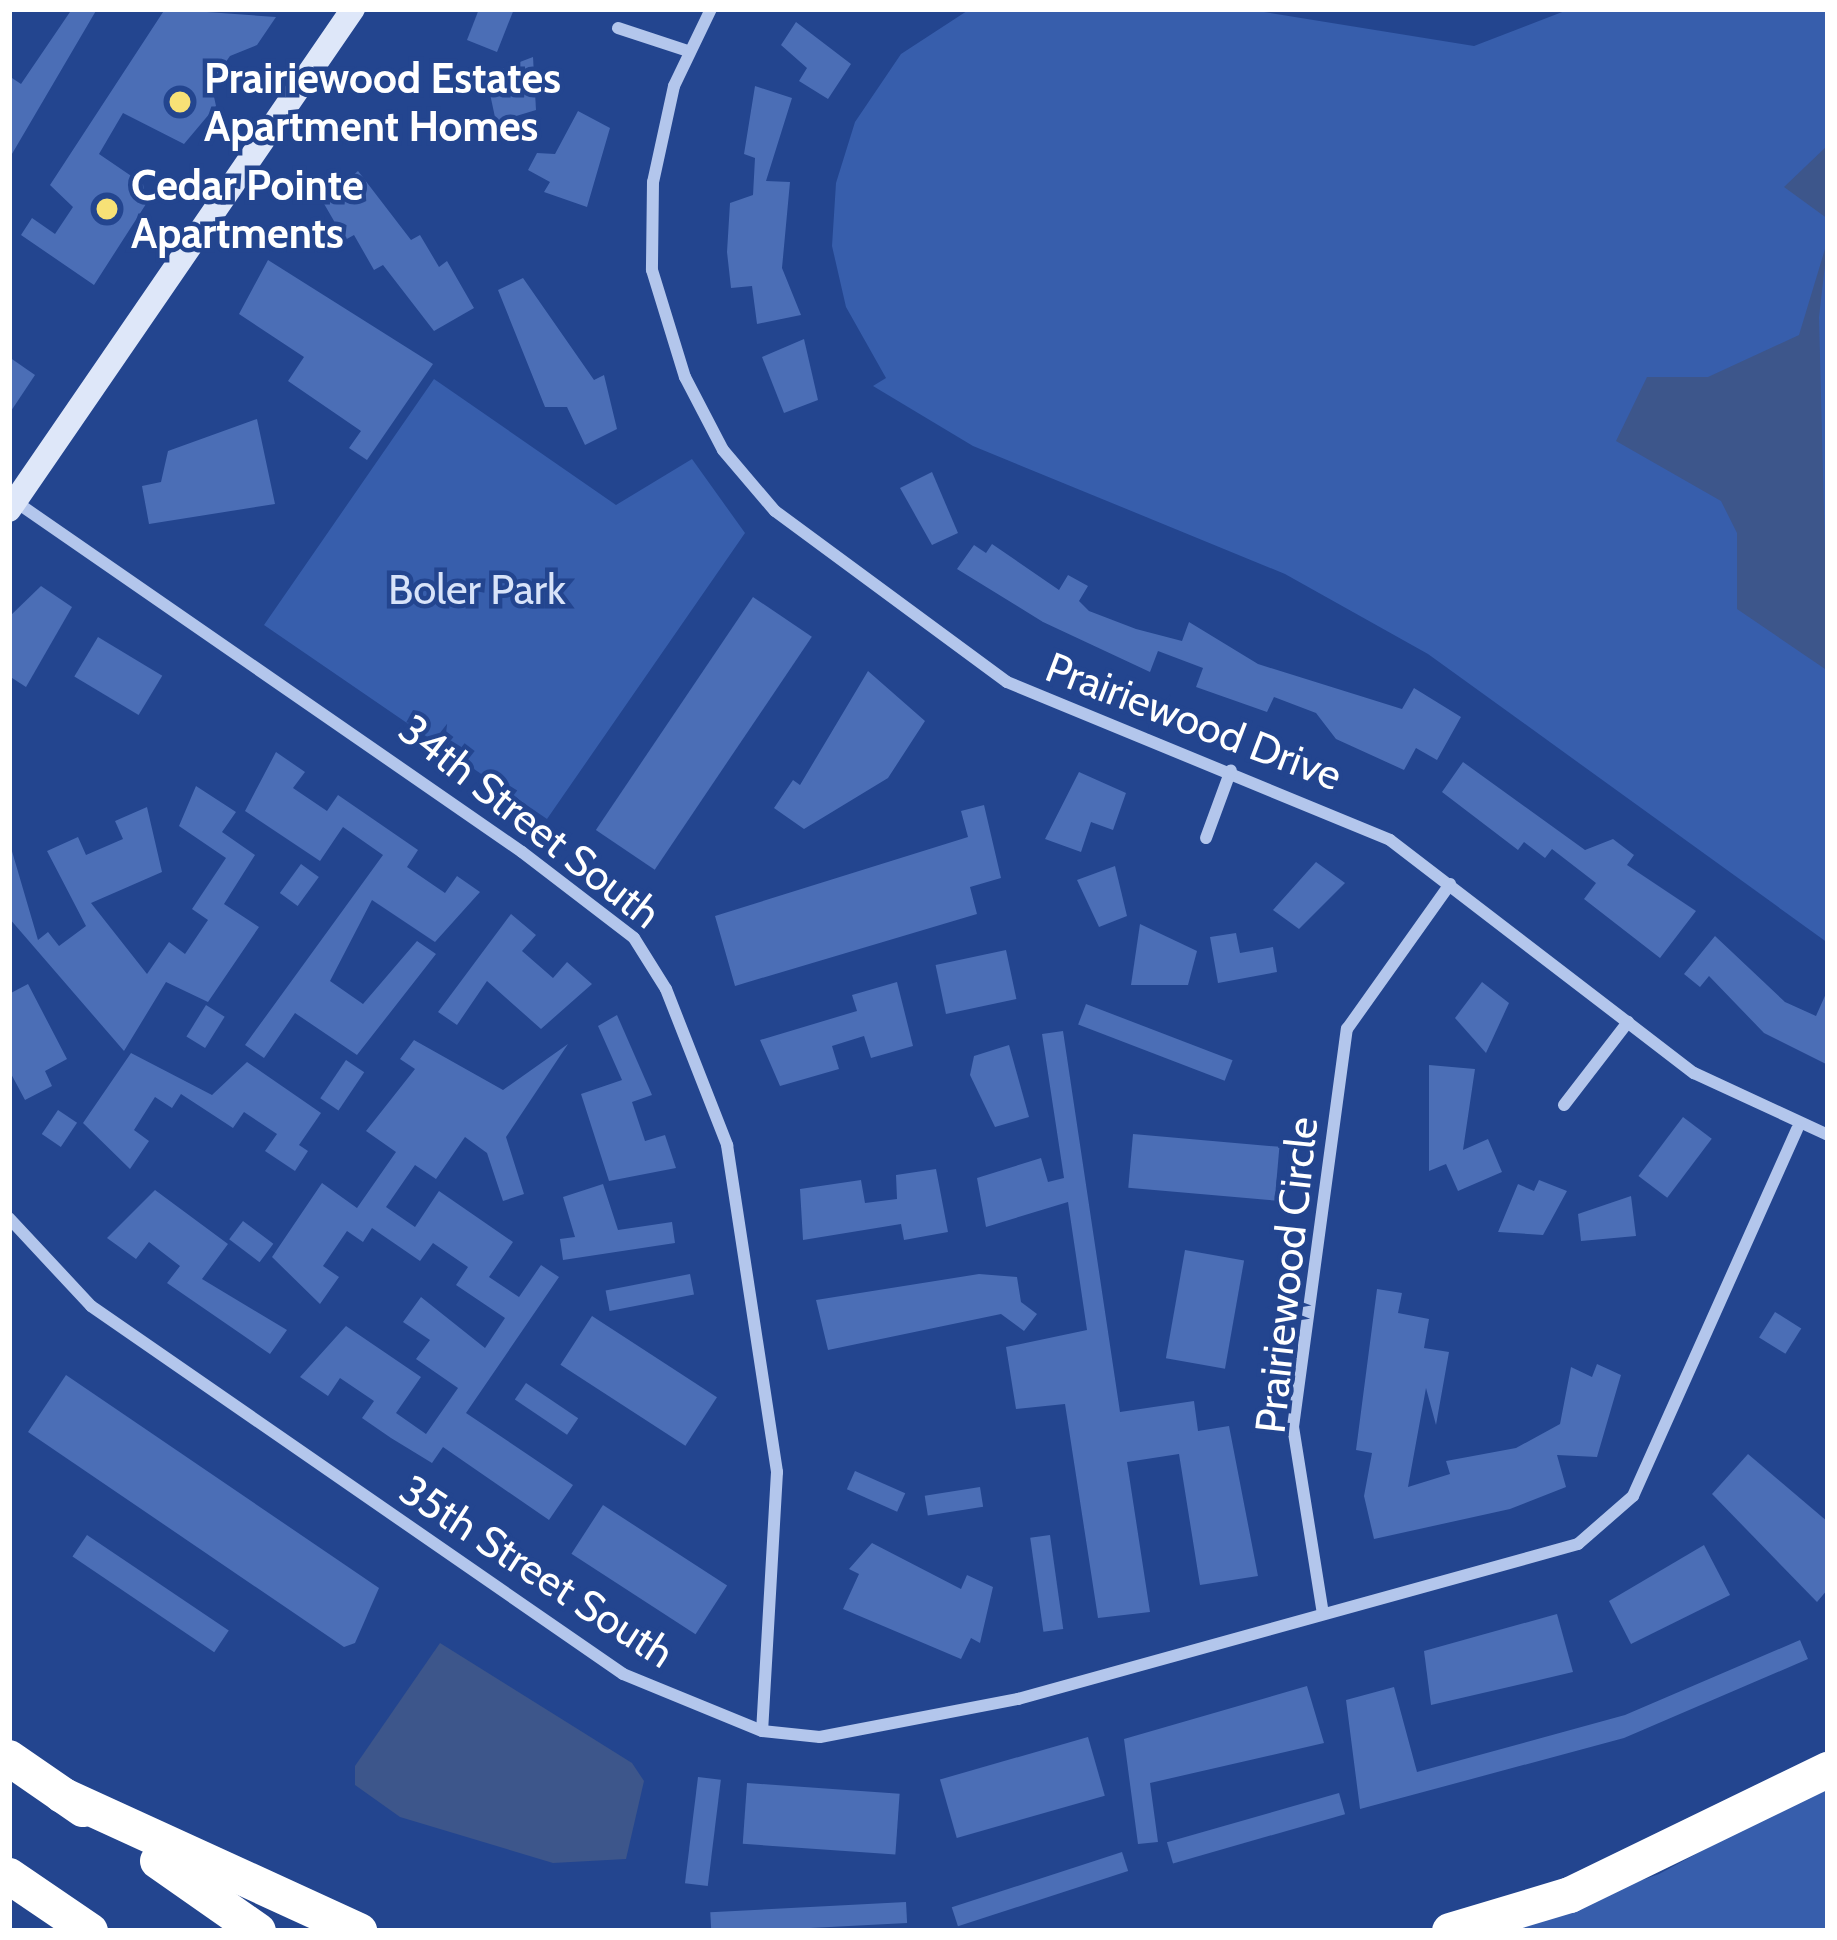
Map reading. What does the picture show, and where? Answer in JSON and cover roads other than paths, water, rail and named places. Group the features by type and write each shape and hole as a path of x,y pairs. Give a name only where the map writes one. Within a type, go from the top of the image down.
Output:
{"highway":[{"path":"9,1758 258,1931"},
{"path":"1450,1931 1610,1879 1828,1770"},
{"path":"62,1795 359,1931"},
{"path":"9,1876 90,1931"}],"street":[{"path":"11,502 353,9"},
{"name":"Prairiewood Drive","path":"711,9 688,51 653,182 652,270 675,355 723,450 775,512 1007,682 1331,808 1450,884 1628,1022 1797,1129 1828,1135"},
{"path":"618,28 688,51"},
{"name":"34th Street South","path":"11,502 539,866 634,938 666,989 728,1145 777,1472 762,1730"},
{"path":"1206,838 1231,770"},
{"name":"Prairiewood Circle","path":"1323,1614 1293,1427 1347,1029 1450,884"},
{"path":"1564,1105 1628,1022"},
{"path":"1323,1614 1578,1544 1608,1525 1633,1496 1797,1129"},
{"name":"35th Street South","path":"9,1218 91,1306 570,1639 666,1696 762,1730 880,1734 1323,1614"}],"place":[{"name":"Prairiewood Estates Apartment Homes","path":"180,102"},
{"name":"Cedar Pointe Apartments","path":"107,209"}],"park label":[{"name":"Boler Park","path":"477,589"}]}
